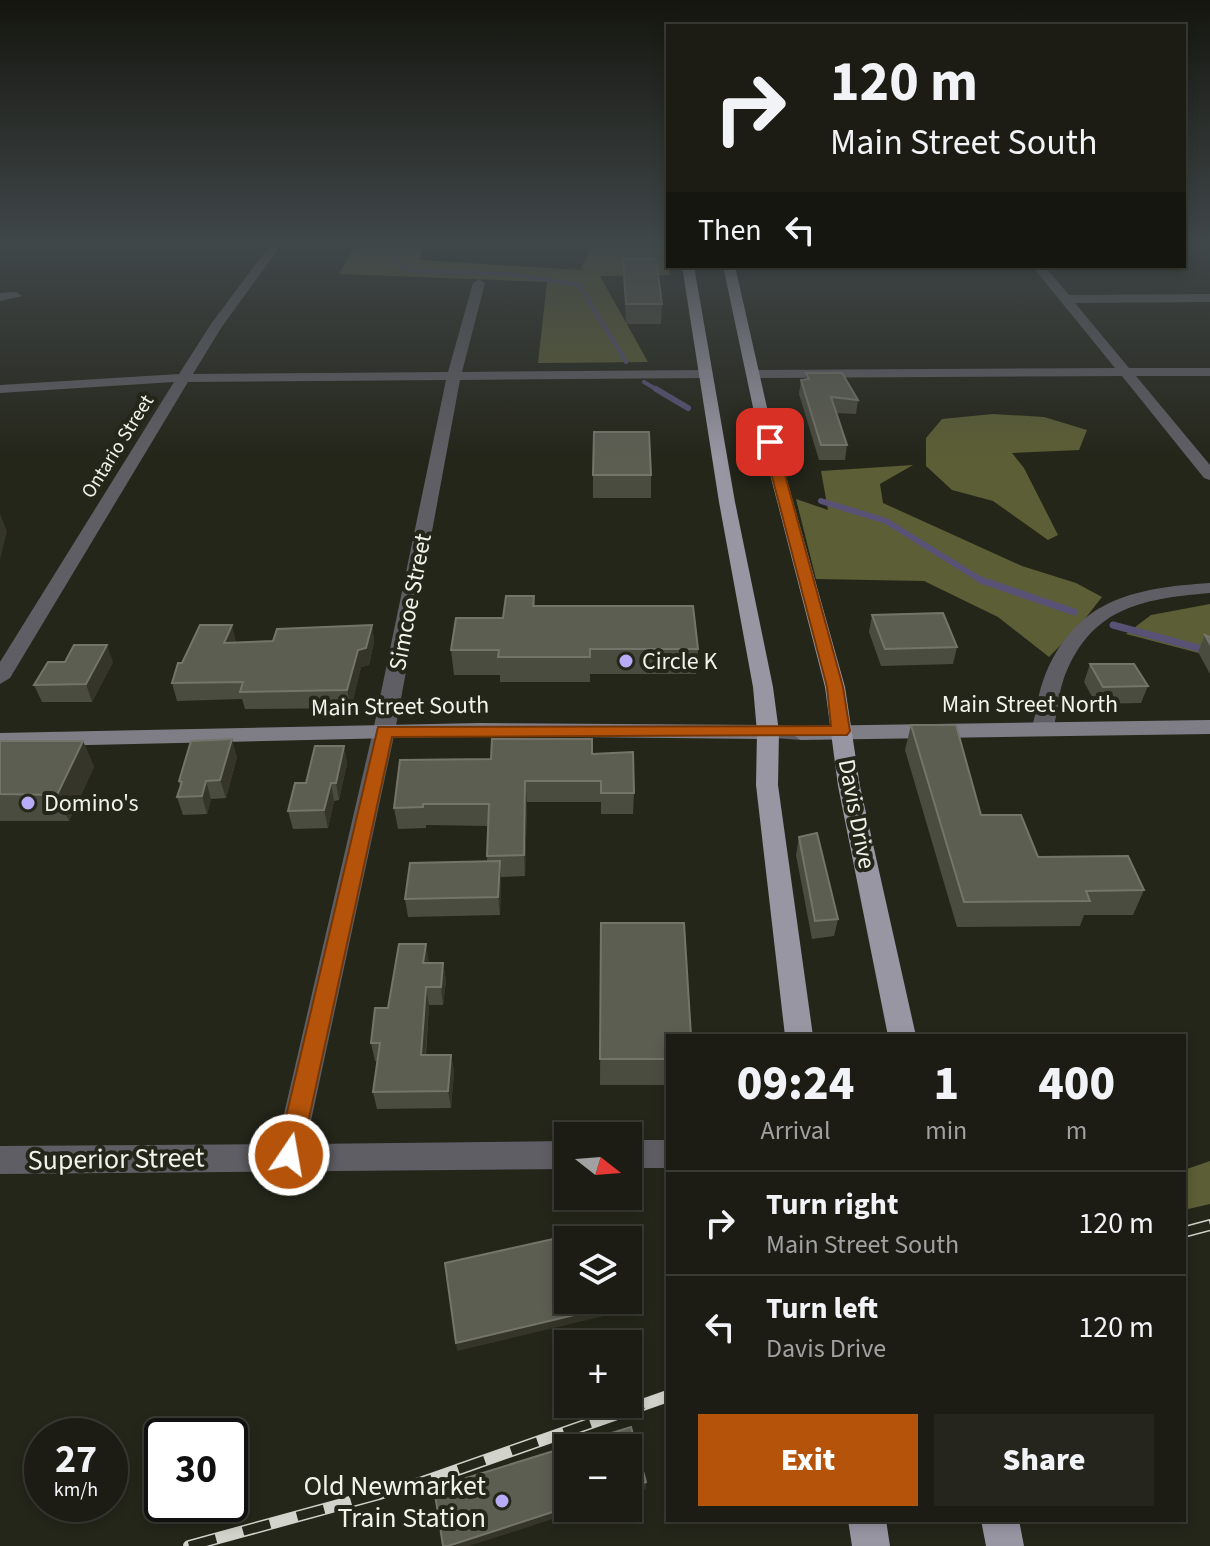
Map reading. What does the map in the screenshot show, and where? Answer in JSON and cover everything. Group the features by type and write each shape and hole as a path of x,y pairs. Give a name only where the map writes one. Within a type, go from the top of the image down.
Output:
{"main road":[{"path":"696,313 768,732 767,785 799,1034"},
{"name":"Davis Drive","path":"739,313 835,687 841,731 902,1034"},
{"name":"Main Street North","path":"801,733 1210,727"},
{"name":"Main Street South","path":"0,740 384,731 768,732"},
{"path":"867,1522 871,1546"},
{"path":"1000,1522 1005,1546"}],"street":[{"name":"Ontario Street","path":"0,678 225,313"},
{"name":"Simcoe Street","path":"289,1155 384,731 454,375 471,313"},
{"path":"1077,313 1210,475"},
{"path":"753,374 1210,372"},
{"path":"0,389 186,378 706,374"},
{"path":"1042,729 1053,679 1071,642 1102,611 1149,594 1210,588"},
{"name":"Main Street South","path":"768,732 801,733"},
{"path":"642,1154 666,1154"},
{"name":"Superior Street","path":"0,1160 554,1155"}],"green space":[{"path":"544,313 621,313 648,362 538,363"},
{"path":"993,414 1044,417 1087,430 1079,450 1012,453 1024,468 1058,535 1048,540 993,501 952,490 926,466 926,438 942,419"},
{"path":"913,465 880,484 883,503 1022,566 1076,583 1102,597 1049,657 998,617 924,581 816,579 796,499 828,510 821,471"},
{"path":"1210,604 1210,656 1126,634 1151,615"},
{"path":"1210,1161 1210,1204 1186,1210 1186,1169"}],"building":[{"path":"806,373 842,373 858,400 831,397 847,445 821,445 801,380 809,379"},
{"path":"594,432 649,432 651,475 593,475"},
{"path":"506,596 534,596 533,606 693,606 698,649 590,649 590,657 498,657 499,650 451,650 456,618 503,618"},
{"path":"943,613 957,647 885,649 872,615"},
{"path":"200,625 232,625 224,643 273,641 277,629 372,625 366,648 358,650 347,690 240,692 243,682 172,683 178,663 182,663"},
{"path":"74,645 107,645 86,684 34,685 48,662 65,662"},
{"path":"1090,664 1134,664 1148,686 1103,687"},
{"path":"911,725 956,725 981,815 1021,815 1038,857 1128,856 1144,890 1086,891 1090,901 964,902"},
{"path":"232,739 220,780 206,781 202,796 177,797 191,741"},
{"path":"492,739 592,739 592,754 633,752 634,793 601,793 601,781 525,781 524,855 487,856 489,804 423,804 423,807 394,808 400,760 491,759"},
{"path":"0,741 83,741 57,795 0,794"},
{"path":"315,746 344,746 336,783 331,783 324,810 288,811 295,783 306,783"},
{"path":"817,833 838,919 815,921 799,837"},
{"path":"500,861 498,897 405,899 410,863"},
{"path":"601,923 684,923 691,1034 666,1034 666,1059 600,1059"},
{"path":"399,944 426,944 423,963 443,963 441,987 426,987 421,1055 451,1055 448,1091 373,1092 380,1043 371,1043 375,1008 388,1008"},
{"path":"554,1239 554,1314 579,1314 456,1343 445,1263"},
{"name":"Old Newmarket Train Station","path":"631,1427 633,1434 608,1434"},
{"name":"Old Newmarket Train Station","path":"554,1451 554,1512 448,1546 443,1546 434,1488"}],"waterway":[{"path":"596,313 626,362"},
{"path":"644,382 659,391"},
{"path":"656,389 688,408"},
{"path":"821,501 886,521 984,582"},
{"path":"981,580 1074,612"},
{"path":"1113,625 1210,651"}],"railway":[{"path":"1186,1231 1210,1225"},
{"path":"189,1546 423,1482 666,1397"}],"place":[{"name":"Circle K","path":"626,661"},
{"name":"Domino's","path":"28,803"},
{"name":"Old Newmarket Train Station","path":"502,1501"}],"route":[{"path":"289,1155 384,731 841,731 835,687 770,442"}]}
